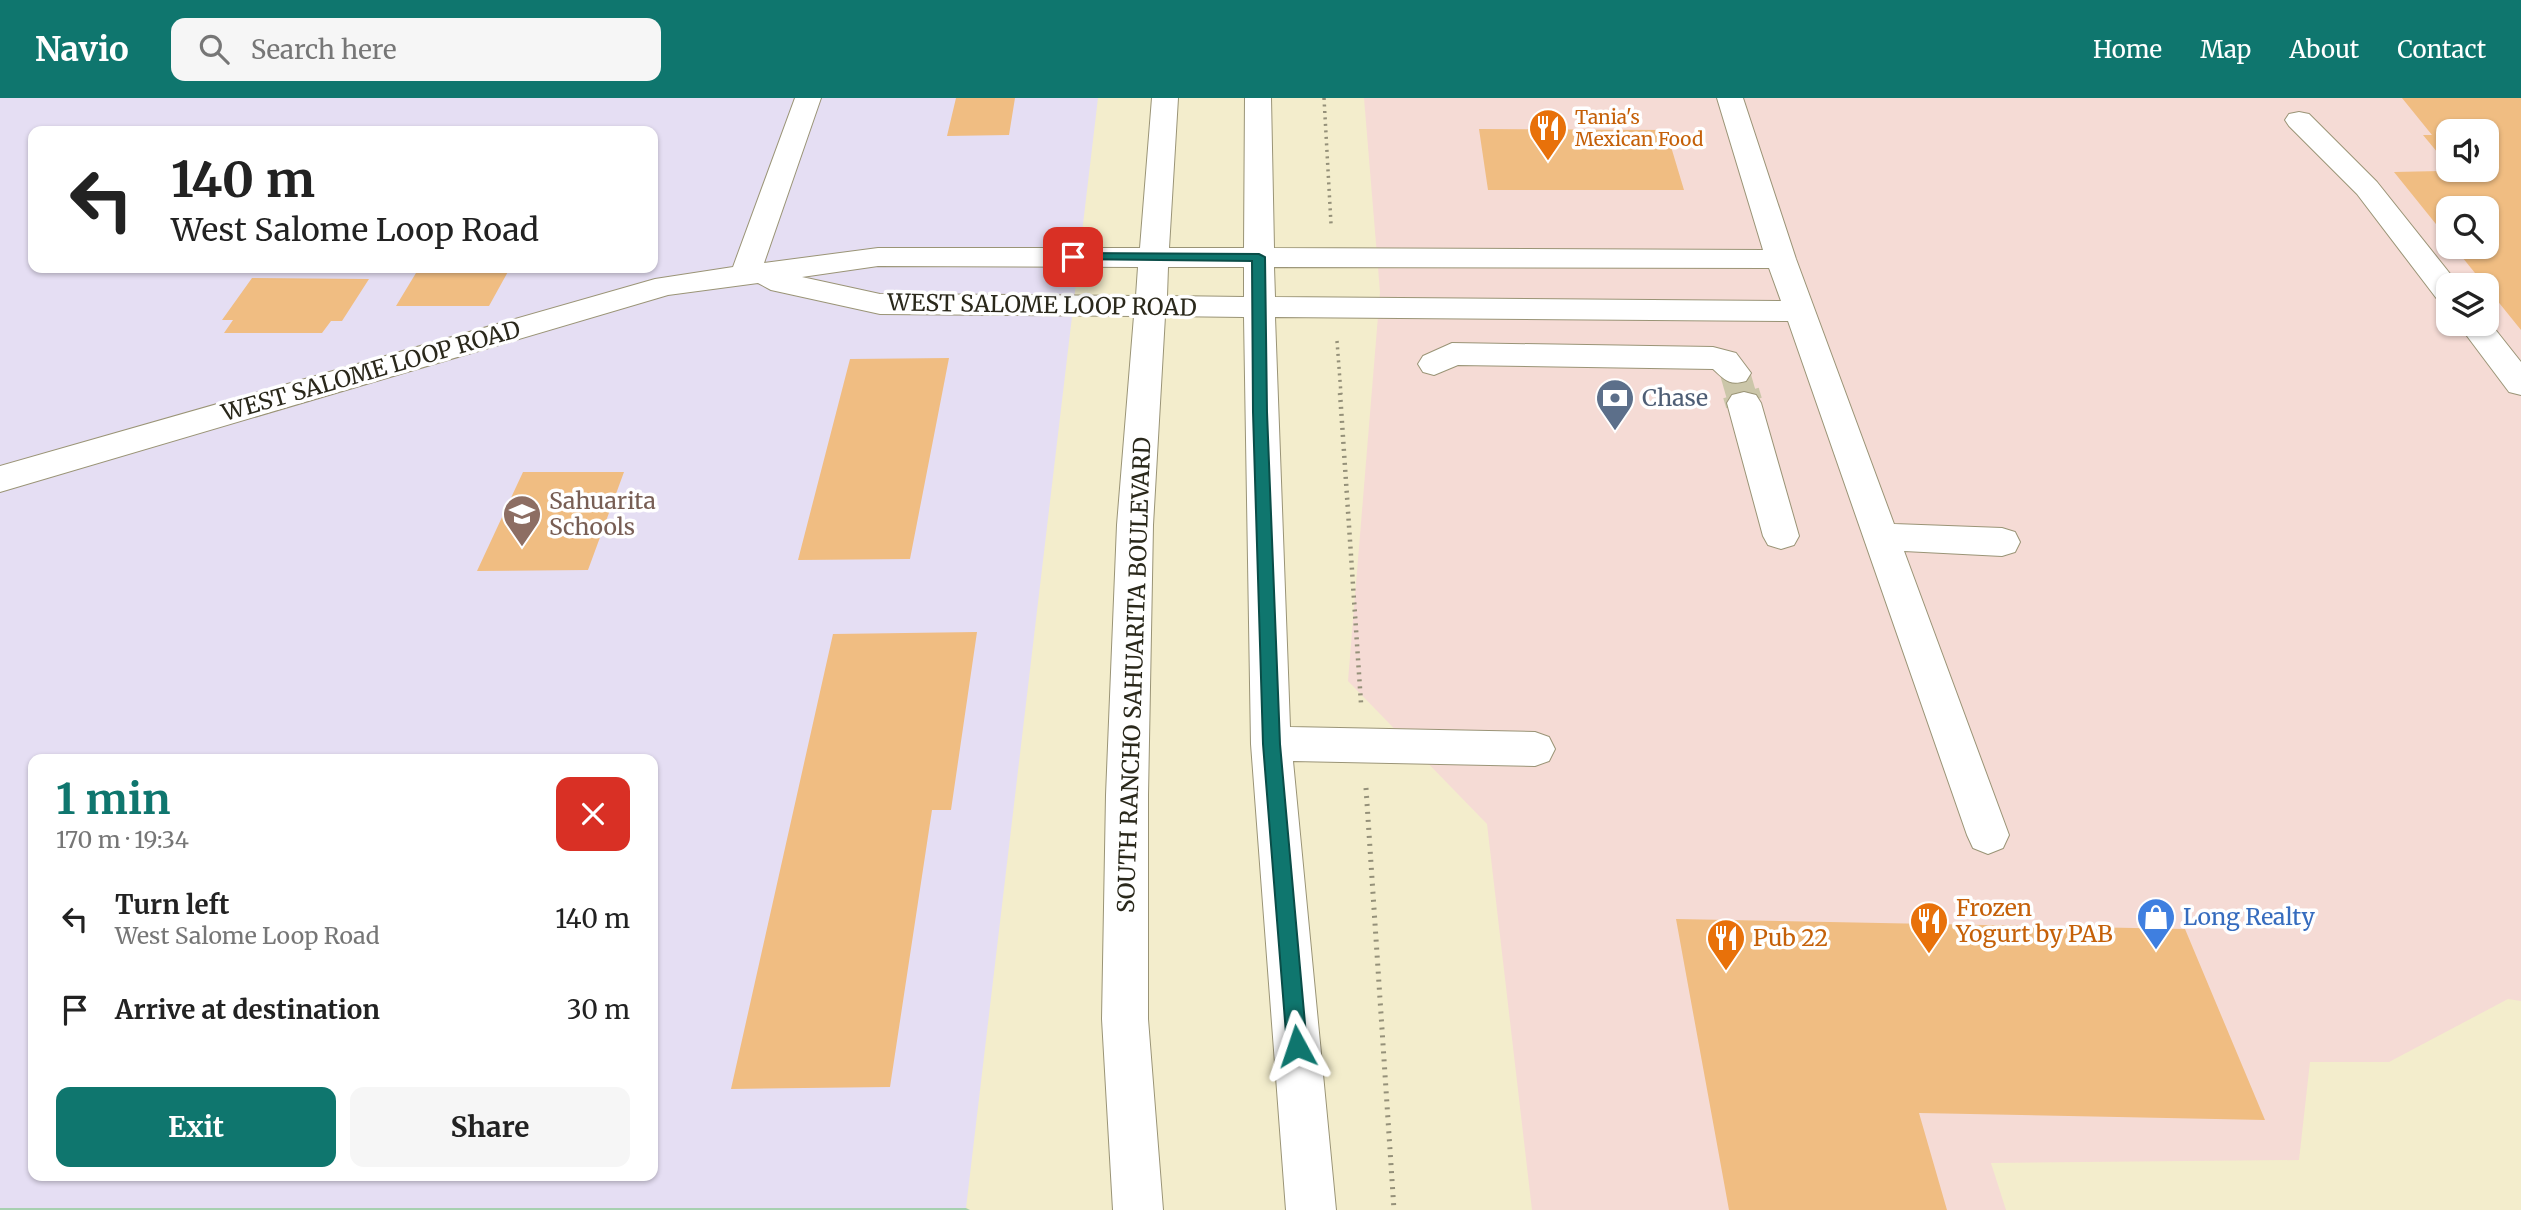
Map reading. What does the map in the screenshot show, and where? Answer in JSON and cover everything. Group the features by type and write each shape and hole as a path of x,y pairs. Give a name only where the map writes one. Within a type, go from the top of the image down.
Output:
{"street":[{"path":"745,275 808,98"},
{"name":"SOUTH RANCHO SAHUARITA BOULEVARD","path":"1138,1210 1125,1019 1127,795 1135,525 1166,98"},
{"path":"1258,98 1259,307 1271,744 1311,1210"},
{"path":"1730,98 1800,311 1989,835"},
{"path":"2299,120 2367,188 2436,277"},
{"name":"WEST SALOME LOOP ROAD","path":"0,479 666,286 878,257 1782,259"},
{"name":"WEST SALOME LOOP ROAD","path":"745,275 880,304 1800,311"},
{"path":"2483,336 2521,384"},
{"path":"1434,365 1452,354 1661,355 1725,361 1740,388 1780,536"},
{"path":"1881,537 2003,542"},
{"path":"1271,744 1535,749"}],"path":[{"path":"1324,98 1333,257"},
{"path":"1335,308 1394,1210"}],"shaded area":[{"name":"Sahuarita Schools","path":"0,98 1098,98 966,1208 0,1208"},
{"path":"1364,98 2521,98 2521,1001 2508,999 2389,1062 2310,1062 2299,1160 1991,1163 2006,1210 1532,1210 1487,824 1348,681 1380,292"}],"green space":[{"path":"966,1208 970,1210 0,1210"}],"building":[{"path":"956,98 1015,98 1009,135 947,136"},
{"path":"2402,98 2521,98 2521,330 2499,303 2499,273 2475,273 2464,259 2499,259 2499,196 2436,196 2436,224 2394,172 2436,171 2436,182 2499,182 2499,119 2436,119 2436,151 2423,135 2432,135"},
{"path":"1479,129 1666,130 1684,190 1488,190"},
{"path":"416,273 507,273 489,306 396,306"},
{"path":"252,278 369,279 342,321 331,321 322,333 224,333 233,320 222,320"},
{"path":"949,358 910,559 798,560 850,359"},
{"path":"523,472 624,472 588,570 477,571"},
{"path":"977,632 951,810 932,810 890,1087 731,1089 833,634"},
{"path":"1676,919 2185,929 2265,1120 1919,1113 1947,1210 1729,1210"}],"tunnel":[{"path":"1735,373 1741,394"},
{"path":"1741,393 1744,403"}],"place":[{"name":"Tania's Mexican Food","path":"1548,162"},
{"name":"Chase","path":"1615,432"},
{"name":"Sahuarita Schools","path":"522,548"},
{"name":"Long Realty","path":"2156,951"},
{"name":"Frozen Yogurt by PAB","path":"1929,955"},
{"name":"Pub 22","path":"1726,972"}],"route":[{"path":"1073,257 1259,257 1260,412 1271,744 1297,1046"}]}
